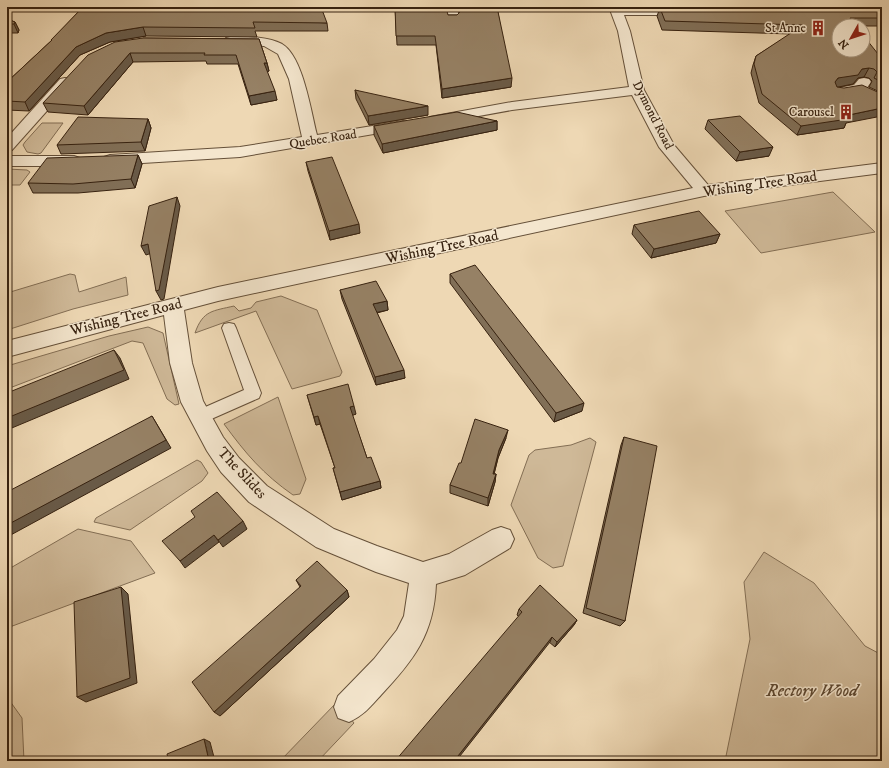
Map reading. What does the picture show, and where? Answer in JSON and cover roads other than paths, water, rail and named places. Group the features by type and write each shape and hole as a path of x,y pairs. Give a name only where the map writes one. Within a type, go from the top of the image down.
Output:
{"street":[{"path":"450,7 453,19"},
{"path":"616,9 704,10"},
{"name":"Dymond Road","path":"616,9 624,31 637,90 667,147 704,191"},
{"path":"218,41 249,41 271,44 283,51 292,65 311,141"},
{"path":"7,147 75,71"},
{"path":"839,92 864,89"},
{"name":"Quebec Road","path":"7,161 92,160 240,152 419,123 512,106 637,90"},
{"name":"Wishing Tree Road","path":"7,349 173,305 263,284 704,191 882,168"},
{"name":"The Slides","path":"173,305 181,364 192,402 215,444 230,465 264,498 325,538 376,559 423,575"},
{"path":"349,707 393,659 415,628 422,599 423,575 455,566 501,540"}],"lane":[{"path":"200,417 253,393 229,328"}],"place":[{"name":"St Anne","path":"818,28"},
{"name":"Carousel","path":"846,112"}],"park label":[{"name":"Rectory Wood","path":"812,691"}]}
